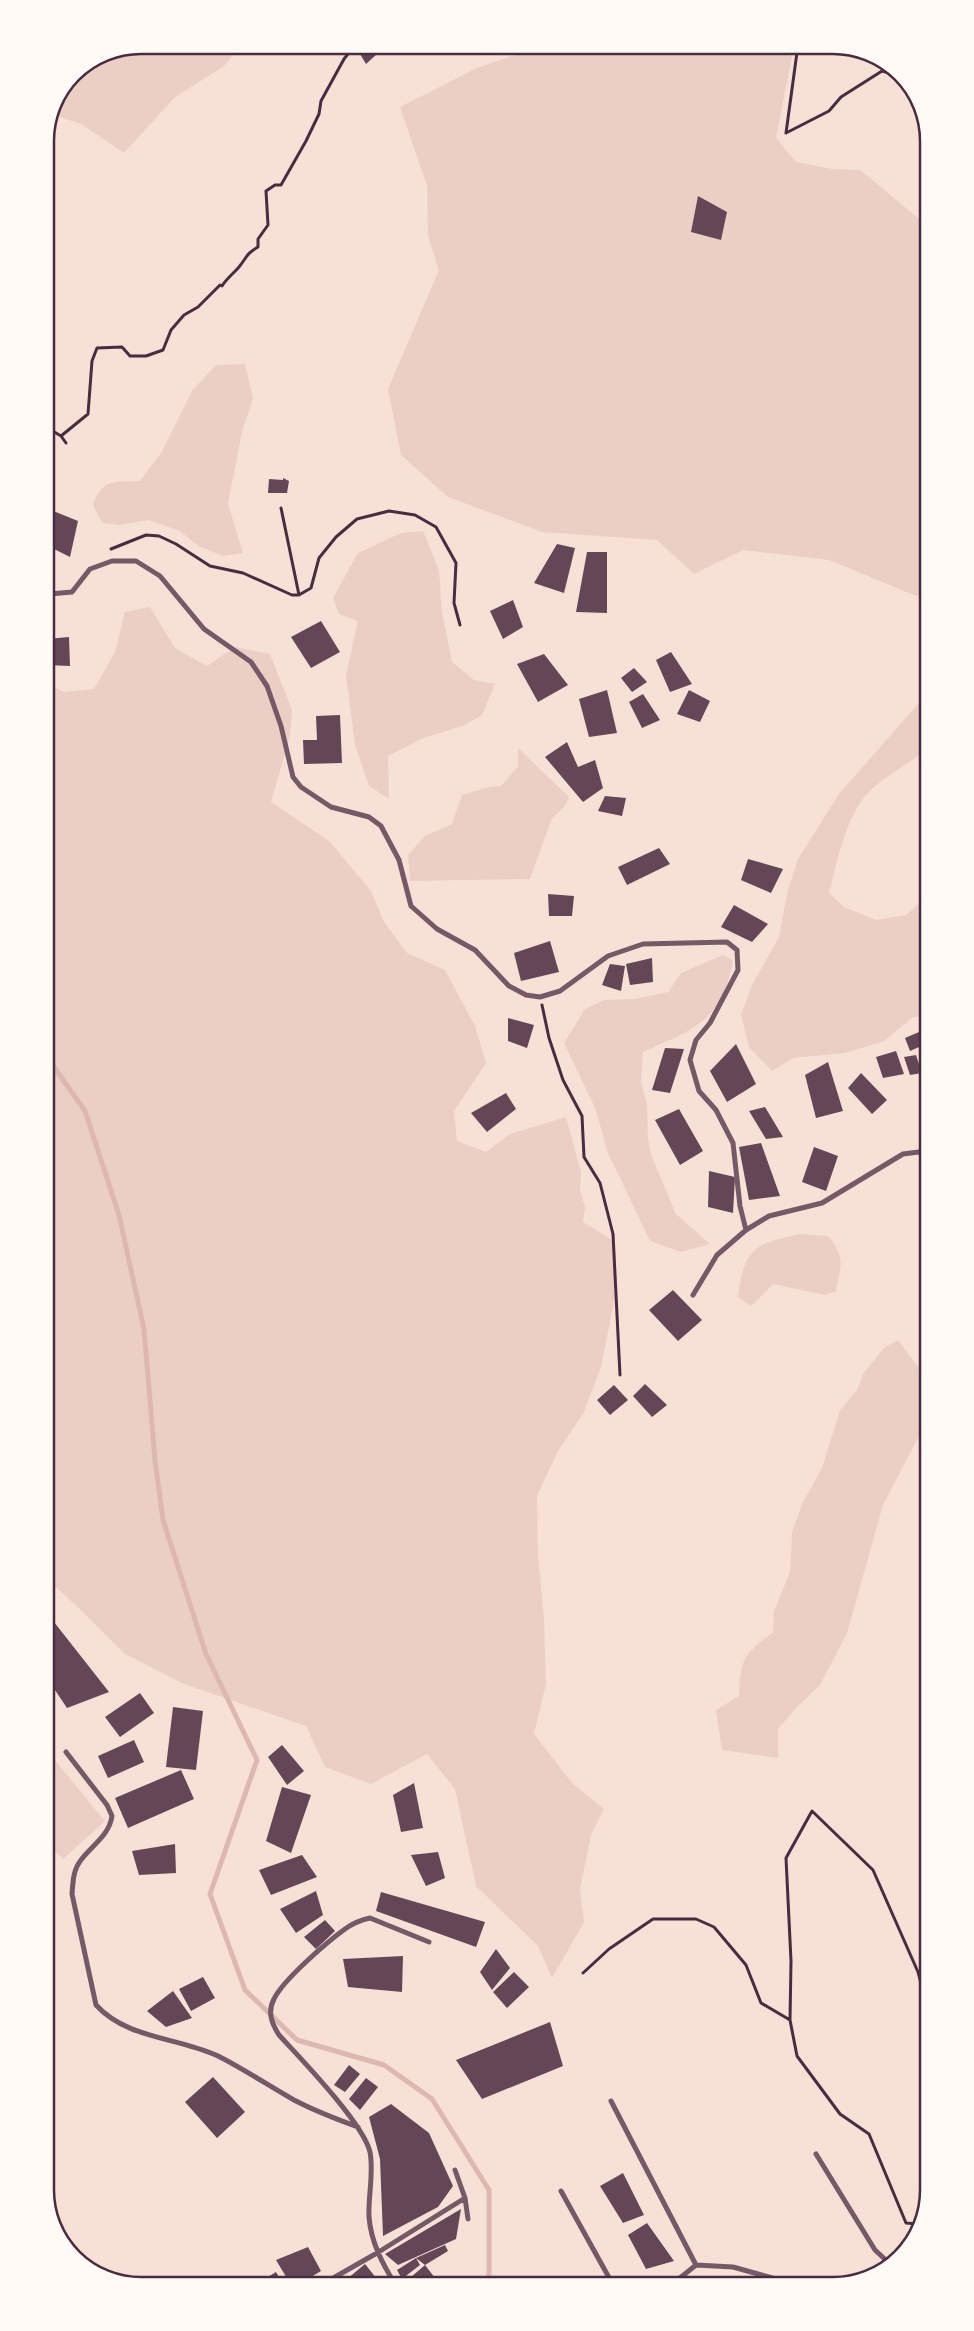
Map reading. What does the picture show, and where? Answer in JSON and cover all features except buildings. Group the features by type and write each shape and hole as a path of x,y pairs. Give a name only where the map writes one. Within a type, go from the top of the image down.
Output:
{"street":[{"path":"54,593 72,592 90,569 112,561 128,560 153,570 204,628 250,662 267,686 274,702 293,777 301,787 331,806 369,817 381,826 399,860 411,906 437,929 476,950 510,986 526,995 540,997 560,991 608,956 643,944 727,942 737,950 738,970 710,1022 696,1040 690,1060 699,1090 716,1110 733,1143 740,1206 746,1230"},
{"path":"693,1295 717,1255 746,1230 769,1216 822,1203 903,1154 920,1152"},
{"path":"66,1752 106,1805 112,1816 105,1834 80,1861 74,1875 72,1894 96,2005 107,2018 134,2031 197,2048 219,2057 296,2101 326,2116 358,2127"},
{"path":"390,2277 377,2253 369,2217 371,2189 370,2152 358,2127 279,2035 270,2020 273,2000 291,1977 346,1928 360,1920 370,1918 430,1942"},
{"path":"611,2101 696,2265"},
{"path":"816,2154 875,2250 886,2260"},
{"path":"455,2170 465,2198 468,2219"},
{"path":"561,2191 609,2277"},
{"path":"334,2277 377,2253 465,2198"},
{"path":"681,2277 696,2265 733,2267 768,2277"}],"path":[{"path":"61,436 88,414 92,361 97,348 122,347 130,356 146,356 163,350 171,330 184,315 198,308 220,285 222,286 228,276 238,269 246,254 258,247 258,238 268,226 266,191 275,185 281,185 306,141 318,114 320,101 348,54"},
{"path":"797,54 786,133 829,111 841,97 882,71 886,72"},
{"path":"54,432 61,436 66,443"},
{"path":"281,508 300,595"},
{"path":"106,552 146,535 159,536 176,544 210,566 243,573 292,595 300,595 311,588 319,558 336,537 357,519 389,511 415,515 436,527 456,562 454,604 460,625"},
{"path":"540,997 549,1038 563,1080 582,1116 584,1157 600,1183 613,1234 620,1375"},
{"path":"913,2224 906,2223 869,2134 840,2114 797,2056 790,2020 791,1961 786,1858 812,1811 873,1870 920,1980"},
{"path":"583,1973 609,1949 653,1918 696,1919 714,1927 746,1965 761,2003 790,2020"}],"shaded area":[{"path":"234,54 224,66 174,98 124,153 81,124 58,116 63,102 72,88 83,75 97,65 123,55"},
{"path":"518,54 790,54 792,57 776,138 796,162 833,169 860,170 920,220 920,594 916,596 829,560 743,550 694,574 657,540 542,532 448,497 401,455 388,389 439,270 428,236 427,186 400,107 477,68"},
{"path":"245,364 253,399 242,432 228,504 243,553 223,556 198,546 180,531 148,520 119,525 102,523 93,505 101,490 110,483 140,481 161,453 192,391 216,365"},
{"path":"423,531 439,570 442,612 452,662 474,680 495,684 482,715 465,725 421,739 388,756 389,799 369,786 355,745 346,675 358,621 339,614 333,598 358,553 401,533"},
{"path":"150,607 175,648 207,666 235,647 270,654 292,710 290,736 271,802 329,841 371,891 384,922 407,953 445,970 475,1026 486,1063 454,1111 457,1141 486,1152 510,1134 566,1117 581,1172 580,1190 585,1207 583,1222 615,1242 616,1292 601,1367 584,1412 558,1451 537,1496 538,1555 544,1619 546,1684 534,1734 572,1783 604,1809 591,1835 580,1889 584,1922 552,1978 538,1946 476,1886 455,1789 427,1754 371,1784 325,1767 306,1726 184,1684 125,1654 54,1586 54,687 64,692 94,689 115,652 125,612"},
{"path":"920,702 920,755 882,781 861,802 843,839 829,893 844,907 876,920 906,915 920,902 920,1016 913,1017 884,1041 845,1053 793,1058 772,1071 749,1047 741,1015 752,985 779,937 787,894 798,859 839,794"},
{"path":"518,748 569,797 565,806 552,818 530,879 410,881 408,855 425,836 452,824 462,795 489,787 501,786 518,766"},
{"path":"723,955 733,960 722,997 714,1010 691,1029 643,1052 641,1083 647,1103 648,1139 651,1155 676,1214 710,1244 681,1252 650,1241 607,1151 596,1110 564,1043 585,1009 604,1000 634,999 668,992 681,973"},
{"path":"800,1234 828,1236 838,1250 841,1262 836,1291 825,1295 773,1284 751,1306 738,1297 744,1268 748,1258 754,1251 772,1241"},
{"path":"898,1340 918,1367 920,1390 919,1436 883,1505 847,1633 820,1685 795,1709 778,1729 778,1758 722,1750 716,1710 739,1696 741,1673 745,1658 773,1632 774,1611 790,1572 792,1533 802,1504 822,1468 840,1410 857,1390 863,1374 884,1348"},
{"path":"54,1759 105,1821 63,1859 54,1851"}],"waterway":[{"path":"54,1067 85,1111 119,1215 144,1329 155,1460 163,1520 206,1654 257,1760 210,1894 245,1990 297,2040 384,2065 432,2099 489,2190 489,2277"}]}
